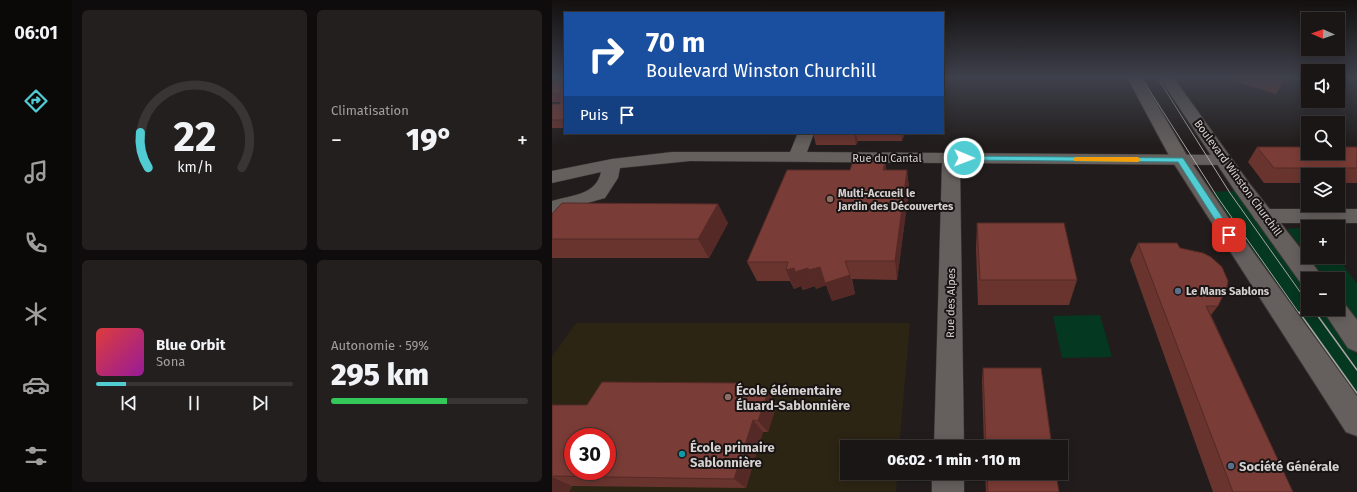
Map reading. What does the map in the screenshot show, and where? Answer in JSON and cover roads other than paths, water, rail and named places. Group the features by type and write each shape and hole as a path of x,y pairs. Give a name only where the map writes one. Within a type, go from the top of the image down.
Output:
{"street":[{"path":"1147,100 1180,159 1225,228 1357,421"},
{"name":"Boulevard Winston Churchill","path":"1182,100 1223,160 1306,272"},
{"path":"796,157 806,134"},
{"name":"Rue du Cantal","path":"552,177 612,164 653,158 690,156 1223,160"},
{"name":"Rue des Alpes","path":"949,440 951,158"},
{"path":"552,207 598,194 609,178 612,164"},
{"path":"1264,216 1357,216"},
{"path":"1339,316 1357,340"},
{"path":"948,480 948,492"}],"tram line":[{"path":"1156,100 1218,198 1299,313"},
{"path":"1171,100 1230,193 1301,293"},
{"path":"1299,312 1357,393"},
{"path":"1318,316 1357,370"}],"place":[{"name":"Multi-Accueil le Jardin des Découvertes","path":"830,199"},
{"name":"Le Mans Sablons","path":"1178,291"},
{"name":"École élémentaire Éluard-Sablonnière","path":"728,397"},
{"name":"École primaire Sablonnière","path":"682,454"},
{"name":"Société Générale","path":"1231,466"}]}
